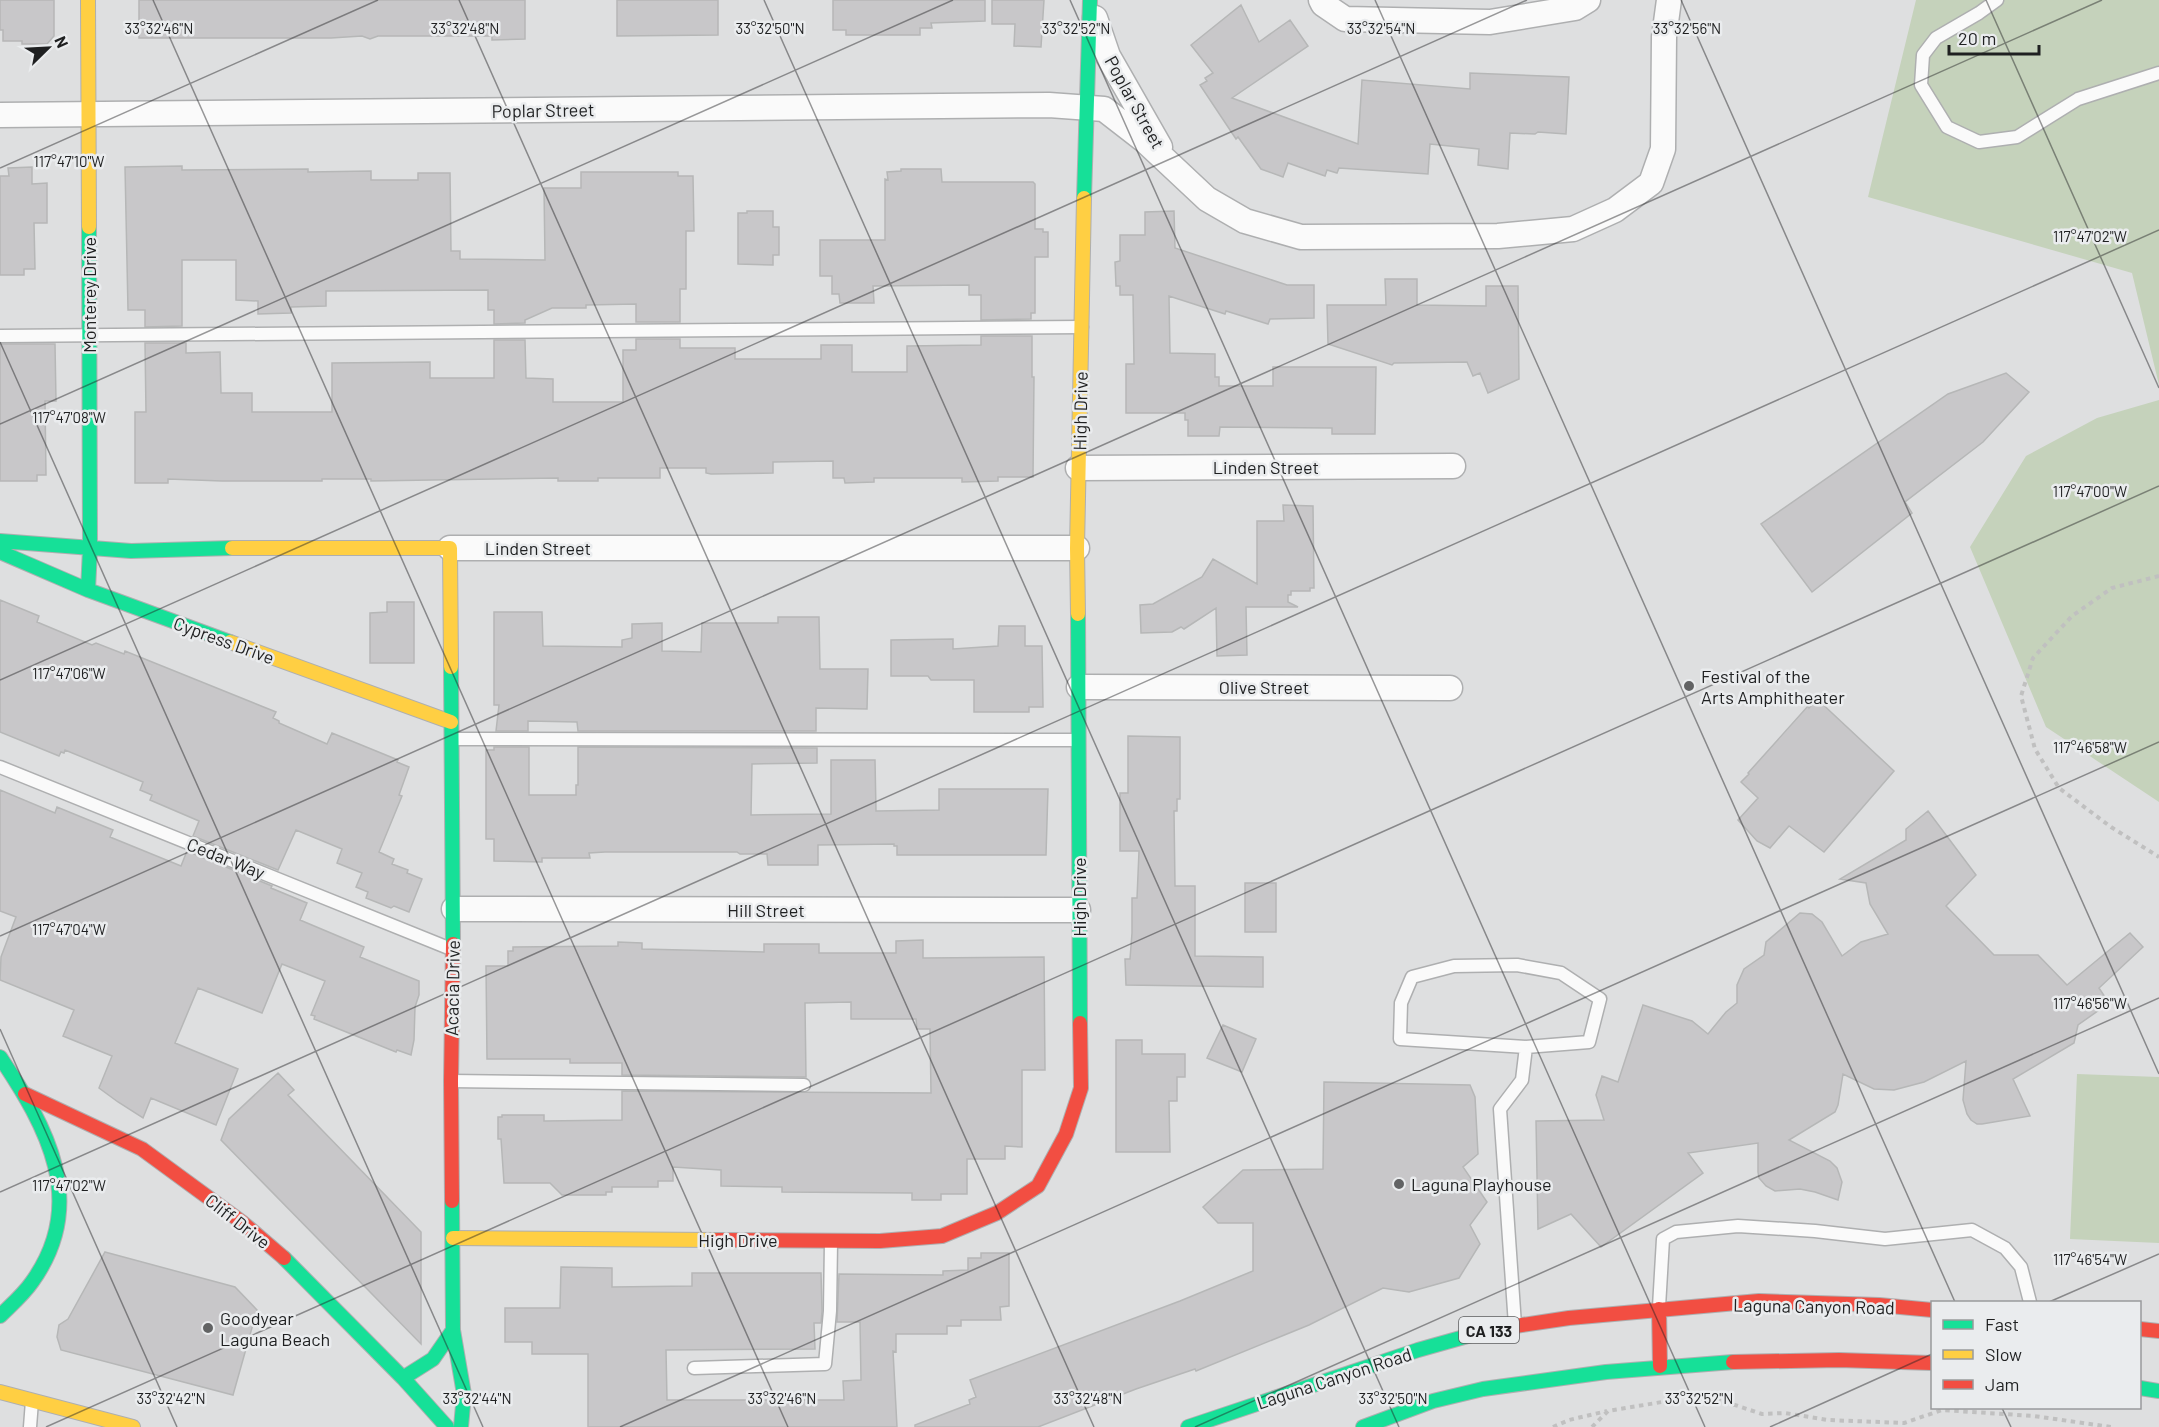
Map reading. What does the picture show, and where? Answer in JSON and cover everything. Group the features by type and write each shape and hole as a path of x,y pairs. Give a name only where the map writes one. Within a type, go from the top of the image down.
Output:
{"street":[{"name":"Monterey Drive","path":"87,0 90,549 88,590"},
{"path":"1321,0 1323,4 1345,19 1490,22 1575,8 1588,0"},
{"name":"Poplar Street","path":"0,115 1037,105 1086,107 1104,109 1144,140 1207,199 1245,221 1301,237 1498,236 1573,229 1615,210 1651,183 1662,149 1664,37 1669,0"},
{"name":"Poplar Street","path":"1090,3 1108,56 1170,164"},
{"name":"High Drive","path":"453,1238 880,1242 942,1236 997,1214 1038,1186 1066,1134 1081,1088 1077,548 1090,3"},
{"name":"Linden Street","path":"1078,468 1453,466"},
{"name":"Linden Street","path":"0,541 131,551 203,548 1077,548"},
{"name":"Acacia Drive","path":"450,548 454,909 451,1081 453,1330 464,1394 461,1427"},
{"name":"Cypress Drive","path":"0,552 88,590 451,722"},
{"name":"Olive Street","path":"1079,687 1450,688"},
{"name":"Hill Street","path":"454,909 1078,910"},
{"path":"0,1057 25,1094 52,1146 58,1174 59,1210 57,1228 49,1253 33,1281 0,1316"},
{"path":"0,1086 25,1094"},
{"name":"Cliff Drive","path":"25,1094 142,1149 243,1223 290,1263 403,1378 447,1427"},
{"name":"Laguna Canyon Road","path":"1188,1427 1418,1350 1493,1329 1569,1318 1759,1301 1879,1305 1931,1310"},
{"path":"1659,1309 1660,1366"},
{"path":"2141,1329 2159,1331"},
{"path":"403,1378 426,1366 436,1357 453,1330"},
{"path":"1362,1427 1456,1395 1612,1370 1739,1361 1869,1359 1931,1363"},
{"path":"403,1378 428,1386"},
{"path":"2141,1388 2159,1391"},
{"path":"446,1390 464,1394"},
{"path":"0,1392 133,1427"}],"lane":[{"path":"1997,0 1979,14 1936,38 1923,55 1921,85 1947,127 1979,142 2017,137 2078,99 2159,73"},
{"path":"0,336 1082,327"},
{"path":"452,739 1080,740"},
{"name":"Cedar Way","path":"0,767 453,950"},
{"path":"1517,965 1562,973 1600,999 1589,1042 1526,1047 1400,1039 1401,1003 1412,977 1454,966 1517,965"},
{"path":"1515,1326 1500,1109 1522,1080 1526,1047"},
{"path":"451,1081 804,1085"},
{"path":"1659,1309 1663,1239 1676,1232 1738,1226 1815,1231 1885,1239 1972,1230 2005,1248 2021,1267 2030,1301"},
{"path":"694,1368 825,1364 830,1311 831,1241"},
{"path":"30,1427 32,1400"}],"path":[{"path":"2159,576 2112,588 2072,616 2033,658 2021,696 2035,749 2059,788 2110,827 2159,857"},
{"path":"1704,1395 1762,1414 1785,1413 1828,1420 1904,1422 1942,1410 2034,1416 2111,1427"},
{"path":"1553,1427 1569,1420 1608,1411 1685,1398"},
{"path":"1592,1427 1608,1411"}],"green space":[{"path":"1916,0 2159,0 2159,385 2132,273 1868,197"},
{"path":"2159,400 2159,802 2046,727 1970,547 2026,456 2097,418"},
{"path":"2077,1074 2159,1077 2159,1243 2070,1239"}],"building":[{"path":"0,0 54,0 54,36 47,44 3,41 3,30 0,30"},
{"path":"139,0 525,0 525,39 492,40 492,36 378,36 370,39 362,36 139,38"},
{"path":"617,0 718,0 718,35 617,36"},
{"path":"833,0 985,0 985,21 931,23 932,28 920,28 920,35 846,35 846,30 833,30"},
{"path":"992,0 1044,0 1041,47 1014,46 1015,24 992,24"},
{"path":"1241,5 1259,42 1290,20 1308,46 1232,98 1358,144 1362,80 1470,89 1470,73 1569,77 1566,134 1510,133 1508,169 1478,165 1479,149 1430,144 1428,174 1339,168 1337,173 1327,170 1325,176 1288,163 1283,177 1261,169 1238,137 1236,139 1200,85 1207,81 1205,78 1213,73 1191,45"},
{"path":"182,166 182,170 371,171 371,180 418,180 418,173 450,173 451,251 460,251 460,259 545,260 544,188 581,188 581,172 678,172 678,176 693,176 694,231 686,231 686,289 680,289 680,322 636,322 636,304 552,308 525,320 525,323 494,324 494,310 488,310 488,290 326,291 326,306 291,307 291,313 258,314 258,301 236,300 236,260 182,260 182,326 145,327 145,310 128,310 125,167"},
{"path":"32,167 32,184 47,183 47,223 34,223 35,269 24,269 24,275 0,275 0,176 9,176 8,168"},
{"path":"901,169 941,169 942,182 1033,182 1035,184 1035,229 1048,232 1048,257 1035,257 1035,313 1031,313 1031,319 981,320 981,295 969,295 969,285 873,286 874,303 840,303 839,294 832,294 832,276 820,276 820,240 885,240 885,179 888,180 887,172 901,171"},
{"path":"747,211 773,211 773,227 779,227 779,255 773,255 773,265 738,264 738,213 747,213"},
{"path":"1174,211 1175,248 1287,285 1314,285 1314,318 1270,319 1268,324 1226,311 1225,314 1169,296 1170,353 1215,354 1215,377 1219,377 1219,386 1273,386 1273,367 1376,367 1375,434 1332,434 1332,428 1220,427 1219,436 1188,436 1188,420 1185,420 1185,413 1126,413 1126,364 1134,364 1133,295 1120,295 1120,286 1116,286 1115,262 1120,261 1120,235 1145,235 1145,212"},
{"path":"1385,279 1417,279 1417,305 1486,306 1486,286 1518,286 1519,379 1488,393 1480,373 1473,376 1467,362 1394,363 1392,365 1328,344 1327,305 1386,305"},
{"path":"981,336 1032,336 1033,477 998,477 998,481 962,482 962,478 874,478 874,482 845,483 844,478 833,478 833,461 773,462 773,473 711,474 706,473 706,468 660,468 660,478 598,478 598,481 558,481 558,478 371,481 371,479 222,481 168,479 168,483 135,483 135,412 146,412 145,343 186,343 186,353 220,352 221,393 252,393 252,412 332,412 332,363 430,362 430,378 494,378 494,340 525,340 526,378 553,379 553,402 623,402 623,350 636,350 636,339 680,339 680,348 735,348 735,359 821,359 821,345 852,345 852,372 907,372 907,346 981,345"},
{"path":"0,344 55,344 56,401 45,401 46,475 37,475 37,481 0,481"},
{"path":"2006,373 2029,392 1983,442 1905,502 1912,513 1812,592 1761,524 1948,394"},
{"path":"1283,505 1313,506 1314,588 1310,588 1310,591 1291,591 1291,595 1288,595 1288,602 1298,607 1246,607 1247,655 1217,656 1216,608 1184,629 1181,627 1172,632 1141,633 1140,605 1153,604 1202,577 1213,559 1257,584 1257,521 1284,521"},
{"path":"0,600 39,616 37,622 92,645 96,643 124,654 125,651 276,712 273,718 279,723 327,744 332,733 398,760 397,762 409,767 399,795 402,796 379,852 394,859 392,864 422,879 409,912 366,898 368,892 356,887 362,873 337,863 342,849 296,830 278,870 193,836 199,821 150,800 152,795 140,790 143,782 65,750 59,756 0,732"},
{"path":"387,602 414,602 414,663 370,663 370,613 387,612"},
{"path":"494,612 542,612 543,646 622,647 622,640 632,638 632,624 662,623 662,651 701,652 702,623 778,623 778,617 819,617 820,669 868,669 867,709 816,708 816,731 578,731 577,722 528,721 528,731 496,731 499,705 494,705"},
{"path":"999,626 1025,626 1025,646 1042,646 1043,707 1029,707 1029,712 974,712 974,680 931,680 928,676 891,676 891,640 953,639 953,649 998,646"},
{"path":"1817,699 1894,771 1824,852 1789,826 1770,848 1757,841 1738,820 1758,798 1741,782 1808,706 1809,708"},
{"path":"1128,736 1180,737 1180,799 1177,799 1177,811 1174,811 1175,886 1195,886 1195,956 1263,957 1263,987 1126,985 1125,959 1130,959 1132,898 1137,898 1139,851 1120,851 1120,793 1128,793"},
{"path":"494,747 529,747 529,795 576,795 578,747 817,748 817,763 752,764 751,815 831,814 831,760 875,760 876,811 939,810 939,789 1048,789 1046,855 897,855 897,846 894,844 818,845 818,865 768,865 767,854 737,852 605,852 589,853 590,858 542,858 542,862 494,861 494,839 486,839 486,750 494,750"},
{"path":"0,790 55,813 57,807 113,830 110,837 181,866 187,851 307,903 300,920 364,947 360,957 419,981 411,1055 397,1050 396,1052 314,1019 315,1016 311,1015 325,981 282,964 262,1013 198,988 175,1043 238,1069 216,1125 151,1098 143,1118 118,1102 99,1088 112,1056 63,1036 74,1010 0,980 1,957 16,917 0,911"},
{"path":"1928,811 1976,875 1946,906 1994,955 2038,955 2067,985 2130,933 2143,947 2099,988 2109,1003 2078,1025 2074,1043 2013,1079 2030,1116 1982,1124 1971,1120 1963,1100 1966,1061 1924,1082 1894,1090 1874,1089 1843,1074 1835,1112 1789,1140 1830,1161 1837,1168 1842,1182 1838,1200 1800,1189 1775,1191 1766,1186 1759,1178 1758,1143 1688,1153 1703,1173 1601,1247 1571,1214 1538,1229 1536,1121 1604,1120 1596,1095 1602,1076 1618,1082 1643,1005 1692,1021 1708,1034 1726,1012 1737,1003 1737,985 1744,969 1764,955 1766,942 1800,913 1812,914 1822,922 1842,956 1861,942 1888,934 1870,904 1866,883 1840,879 1906,840 1906,829"},
{"path":"1245,883 1276,883 1276,932 1245,932"},
{"path":"923,940 923,958 1044,957 1045,1070 1022,1070 1022,1147 1005,1146 1005,1159 967,1159 967,1194 941,1194 941,1200 912,1200 912,1193 782,1192 782,1187 721,1186 721,1170 673,1167 673,1181 658,1181 658,1187 612,1187 612,1192 606,1192 606,1195 562,1195 550,1183 504,1183 501,1139 498,1139 498,1117 502,1115 544,1115 544,1121 622,1120 622,1091 931,1093 930,1029 917,1029 916,1019 851,1019 851,1002 805,1003 806,1077 622,1075 622,1063 570,1063 570,1059 487,1059 486,966 508,966 508,951 513,951 513,947 618,946 618,942 642,943 642,949 764,952 764,944 819,944 819,953 896,953 896,941"},
{"path":"1223,1025 1256,1039 1242,1072 1207,1058"},
{"path":"1116,1040 1142,1040 1142,1054 1185,1054 1185,1077 1177,1077 1177,1101 1169,1101 1170,1152 1116,1152"},
{"path":"278,1073 294,1090 288,1095 421,1232 421,1344 221,1140 229,1119"},
{"path":"1324,1082 1470,1085 1475,1097 1478,1154 1463,1167 1487,1202 1470,1225 1480,1244 1459,1278 1409,1292 1383,1288 1309,1325 1196,1371 1195,1369 1136,1389 1038,1427 915,1427 915,1425 970,1404 969,1400 976,1397 970,1380 1253,1271 1253,1223 1218,1223 1203,1207 1243,1170 1323,1169"},
{"path":"105,1252 235,1287 257,1310 233,1395 61,1350 57,1337 59,1325 68,1319"},
{"path":"981,1253 1009,1253 1009,1306 1000,1307 1001,1320 961,1320 961,1326 947,1326 947,1334 896,1334 896,1352 893,1351 897,1427 588,1427 588,1354 532,1354 532,1342 505,1342 505,1308 560,1308 561,1267 612,1268 612,1287 692,1286 692,1273 821,1273 822,1311 821,1323 814,1323 815,1349 666,1350 667,1400 844,1400 843,1381 861,1380 860,1322 837,1322 839,1274 943,1275 943,1271 968,1270 968,1258 981,1258"}],"traffic: fast":[{"path":"1084,198 1090,0"},
{"path":"88,590 90,549 89,227"},
{"path":"0,541 131,551 232,548"},
{"path":"0,552 88,590 230,642"},
{"path":"1078,614 1080,1023"},
{"path":"451,667 453,944"},
{"path":"0,1057 33,1111 46,1138 55,1166 59,1195 58,1223 49,1253 32,1282 0,1316"},
{"path":"452,1201 453,1330 464,1394 461,1427"},
{"path":"284,1258 403,1378 447,1427"},
{"path":"403,1378 433,1359 453,1330"},
{"path":"1188,1427 1418,1350 1489,1330"},
{"path":"1363,1427 1433,1401 1483,1389 1606,1372 1733,1362"},
{"path":"2141,1388 2159,1391"}],"traffic: slow":[{"path":"88,0 89,227"},
{"path":"1078,614 1077,548 1084,198"},
{"path":"232,548 450,548 451,667"},
{"path":"230,642 451,722"},
{"path":"453,1238 717,1240"},
{"path":"0,1392 133,1427"}],"traffic: jam":[{"path":"452,1201 453,944"},
{"path":"717,1240 880,1241 942,1236 997,1213 1038,1186 1066,1134 1081,1088 1080,1023"},
{"path":"25,1094 142,1149 243,1223 284,1258"},
{"path":"1489,1330 1569,1318 1759,1301 1879,1305 1931,1310"},
{"path":"1659,1309 1660,1366"},
{"path":"2141,1329 2159,1331"},
{"path":"1733,1362 1839,1360 1931,1363"}],"place":[{"name":"Festival of the Arts Amphitheater","path":"1689,686"},
{"name":"Laguna Playhouse","path":"1399,1184"},
{"name":"Goodyear Laguna Beach","path":"208,1328"}]}
